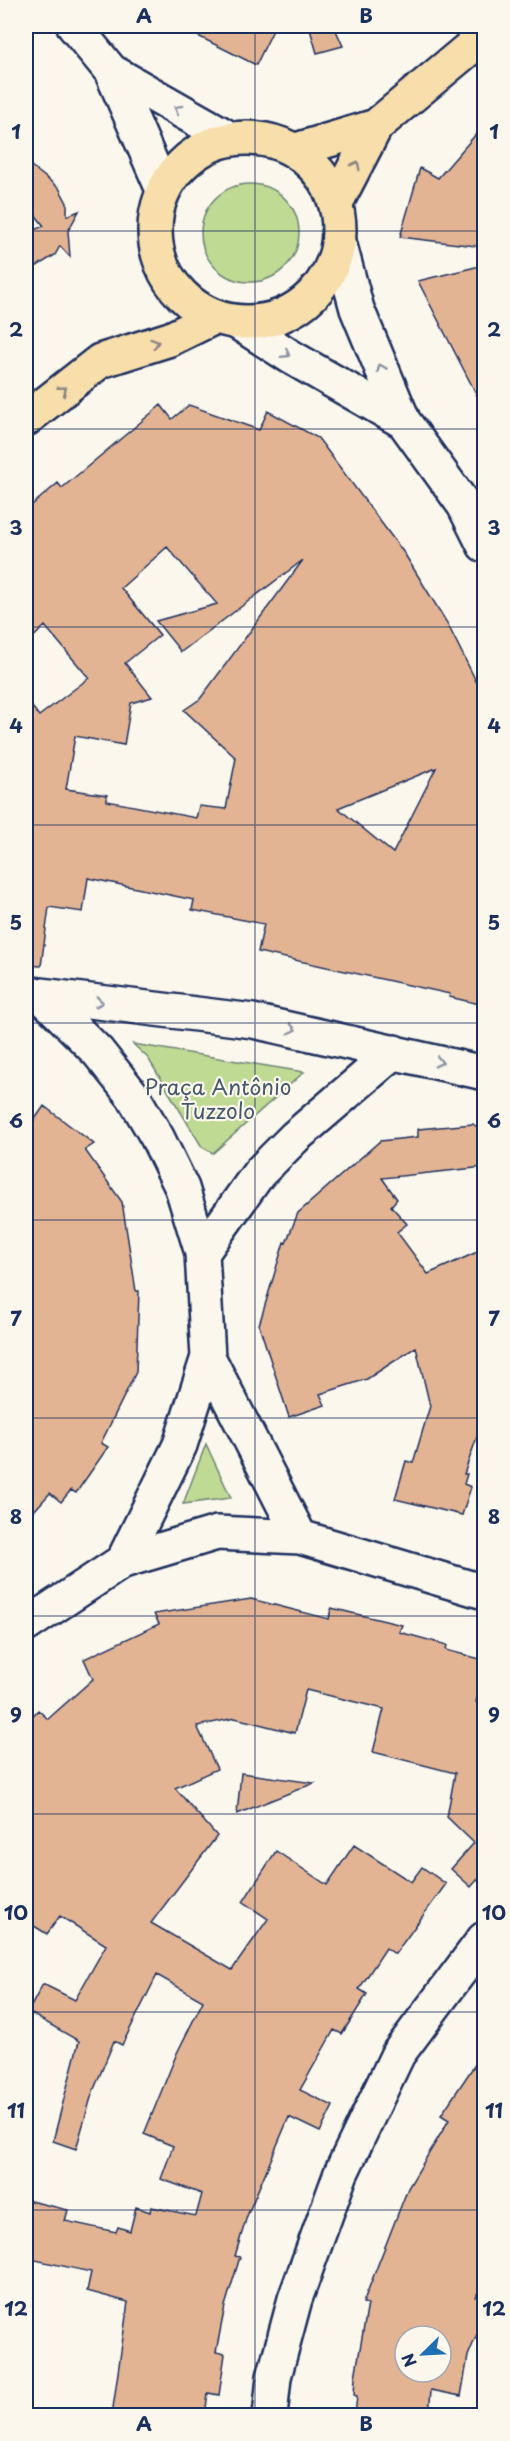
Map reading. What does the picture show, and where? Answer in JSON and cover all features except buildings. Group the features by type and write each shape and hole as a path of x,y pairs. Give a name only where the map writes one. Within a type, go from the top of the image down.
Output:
{"main road":[{"path":"336,203 376,126 484,36"},
{"path":"296,150 376,126"},
{"path":"243,136 270,139 296,150 321,173 336,203 339,242 335,261 326,279 315,294 300,306 280,316 259,322 226,320 195,307 179,293 166,274 158,254 155,222 163,190 190,156 229,138 243,136"},
{"path":"26,420 100,361 226,320"}],"street":[{"path":"74,26 111,71 163,190"},
{"path":"111,71 229,138"},
{"path":"339,242 357,309 404,422 464,506 484,545"},
{"path":"226,320 404,422"},
{"path":"33,994 253,1021 484,1072"},
{"path":"33,994 98,1052 133,1096 157,1137 182,1188 202,1253 208,1357 180,1445 123,1561"},
{"path":"202,1253 259,1173 295,1137 394,1052"},
{"path":"208,1357 300,1537"},
{"path":"26,1625 123,1561 217,1533 300,1537 484,1592"},
{"path":"270,2415 274,2377 295,2299 341,2173 398,2055 484,1939"}],"green space":[{"path":"250,184 269,188 284,199 295,214 299,233 295,252 284,267 269,278 250,282 231,278 216,267 205,252 201,233 205,214 216,199 231,188"},
{"name":"Praça Antônio Tuzzolo","path":"133,1044 304,1072 213,1153 202,1147 148,1058"},
{"path":"206,1444 231,1498 183,1504"}]}
